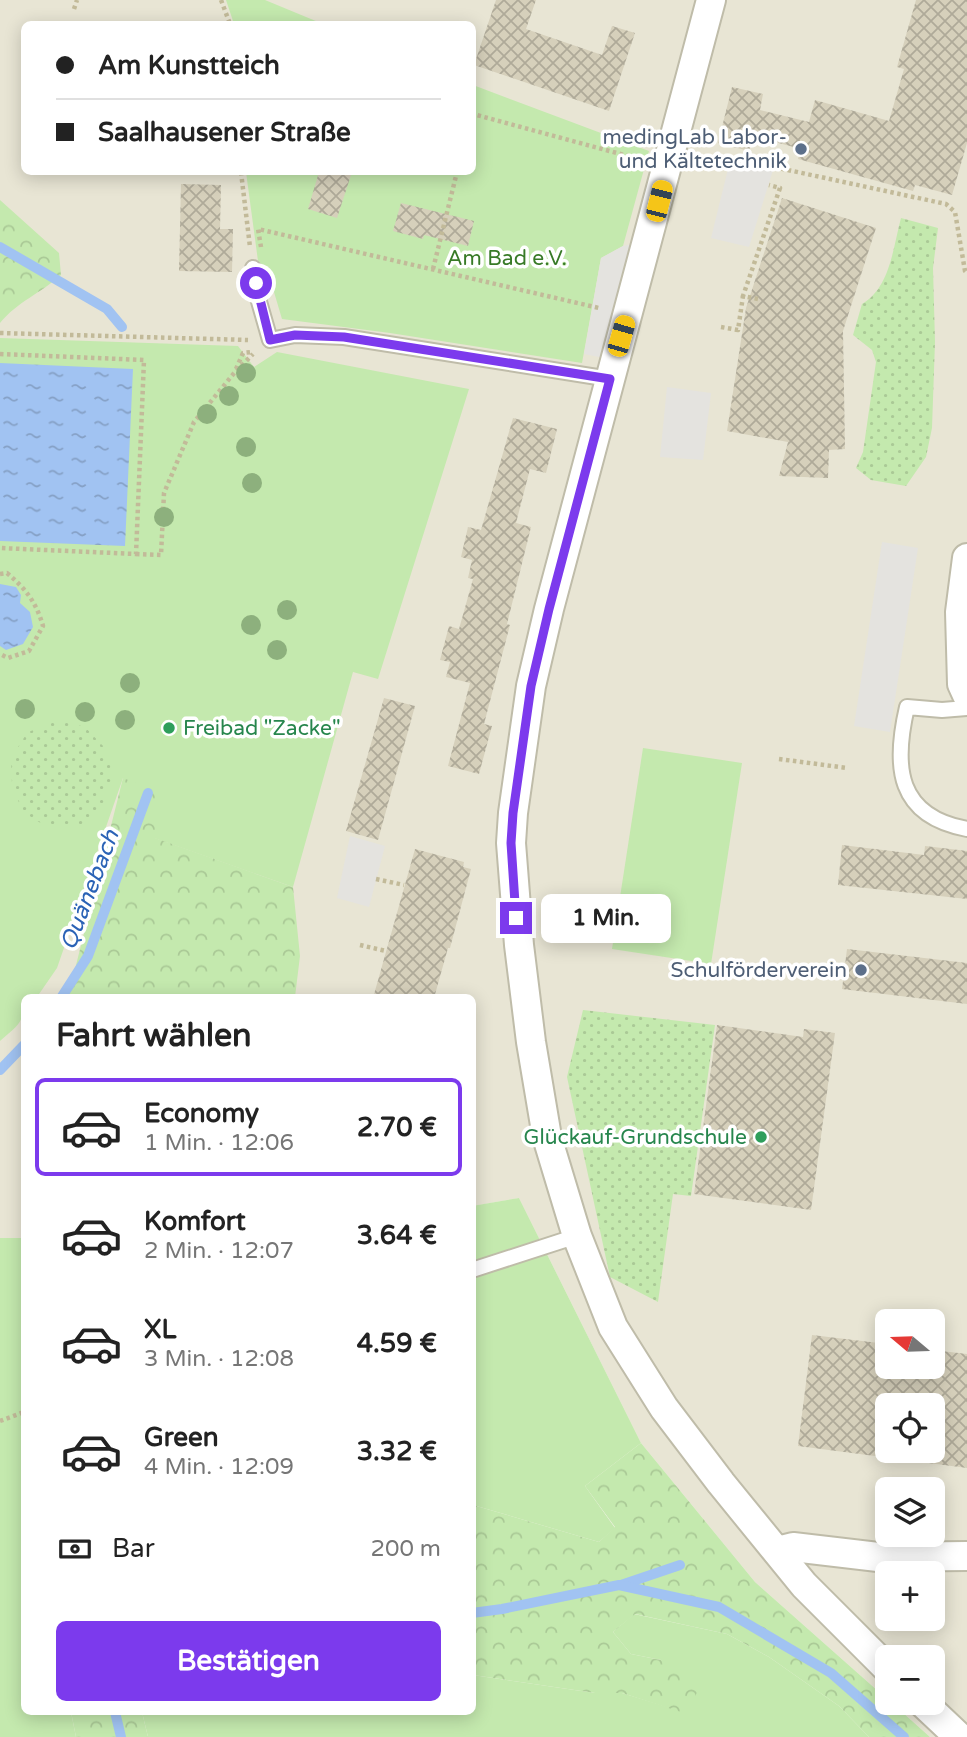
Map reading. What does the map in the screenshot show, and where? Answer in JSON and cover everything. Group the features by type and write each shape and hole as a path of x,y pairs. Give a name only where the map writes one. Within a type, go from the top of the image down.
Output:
{"street":[{"path":"711,0 549,609 531,686 511,843 519,945 547,1138 577,1236 613,1327 664,1408 721,1483 804,1585 875,1656"},
{"path":"967,558 960,612 962,684 967,695"},
{"path":"777,1551 793,1546 878,1557 967,1556"},
{"path":"936,1715 959,1737"}],"lane":[{"path":"253,268 270,340 295,335 344,337 610,379"},
{"path":"967,708 942,710 907,707 901,733 900,758 905,788 924,814 946,825 967,829"},
{"path":"476,1269 577,1236"}],"path":[{"path":"75,9 77,0"},
{"path":"221,0 229,21"},
{"path":"476,115 646,160"},
{"path":"774,167 946,204 955,212 967,273"},
{"path":"241,175 253,268"},
{"path":"433,269 456,175"},
{"path":"721,327 738,330 743,296 780,188 769,186"},
{"path":"262,253 258,229 592,306"},
{"path":"743,296 758,299"},
{"path":"0,333 270,340"},
{"path":"235,372 243,353"},
{"path":"0,354 144,360 136,554"},
{"path":"0,548 161,555 163,493 194,422 247,360"},
{"path":"0,574 7,573 24,588 37,605 43,626 29,651 8,659 0,654"},
{"path":"779,759 847,768"},
{"path":"376,879 404,886"},
{"path":"360,945 386,951"},
{"path":"0,1421 21,1413"}],"shaded area":[{"path":"0,0 967,0 967,1737 930,1737 905,1715 945,1715 945,1645 875,1645 875,1688 755,1582 641,1443 519,1198 476,1205 476,994 21,994 21,1238 0,1238"},
{"path":"731,157 774,167 749,247 711,238"},
{"path":"633,244 614,360 584,354 601,258 623,246"},
{"path":"667,387 711,393 703,460 660,457"},
{"path":"882,542 918,548 890,732 854,726"},
{"path":"350,836 385,846 369,907 337,898"}],"green space":[{"path":"226,0 265,0 316,21 233,21"},
{"name":"Am Bad e.V.","path":"476,86 649,151 623,246 601,258 582,363 282,319 274,292 264,289 246,175 476,175"},
{"path":"0,200 59,253 61,275 14,309 0,323"},
{"path":"901,218 938,228 933,268 935,342 932,428 926,457 906,486 871,480 856,468 863,452 876,362 872,350 853,335 862,304 879,288 885,278"},
{"name":"Freibad \"Zacke\"","path":"0,338 238,346 254,367 277,352 469,389 378,679 353,672 293,887 154,838 123,778 57,968 39,994 21,994 21,1019 0,1041"},
{"path":"55,719 85,727 104,747 113,774 102,808 78,827 47,827 23,812 12,786 11,758 27,733"},
{"path":"643,748 742,763 711,964 612,949"},
{"path":"123,778 157,791 155,838 293,887 300,956 295,994 69,994"},
{"path":"583,1010 715,1025 691,1196 673,1194 658,1302 610,1277 567,1077"},
{"path":"519,1198 641,1443 585,1486 615,1528 599,1542 476,1506 476,1205"},
{"path":"0,1238 21,1238 21,1715 72,1715 76,1737 0,1737"},
{"path":"641,1443 755,1582 875,1688 875,1715 905,1715 930,1737 869,1737 839,1706 769,1657 727,1634 635,1614 613,1632 631,1654 661,1660 699,1688 687,1714 622,1693 595,1693 476,1675 476,1506 599,1542 615,1527 585,1486"},
{"path":"634,1614 727,1634 769,1657 839,1706 869,1737 148,1737 143,1715 476,1715 476,1675 595,1693 622,1693 687,1713 661,1660 631,1654 613,1632"},
{"path":"72,1715 143,1715 148,1737 76,1737"}],"water":[{"path":"0,363 133,369 125,546 0,541"},
{"path":"0,584 16,587 21,595 20,603 30,612 33,627 23,644 6,650 0,646"}],"building":[{"path":"496,0 536,0 526,29 602,55 612,26 635,33 609,111 476,66"},
{"path":"916,0 967,0 967,143 952,195 915,185 913,191 798,159 801,149 753,136 749,151 718,143 732,87 763,94 760,110 809,122 815,100 889,121 904,69 897,67"},
{"path":"318,175 351,175 337,218 308,209"},
{"path":"181,184 221,185 220,229 233,229 232,272 179,271"},
{"path":"782,198 876,228 843,331 845,449 829,450 828,478 779,476 788,442 727,431 746,308"},
{"path":"401,203 474,221 468,246 424,235 423,239 393,231"},
{"path":"513,418 557,429 546,473 530,469 516,523 531,527 507,624 510,625 484,724 492,726 479,774 448,766 470,683 446,677 450,662 440,660 449,626 459,629 473,579 468,578 472,560 461,557 468,527 481,530"},
{"path":"384,698 415,706 378,840 346,831"},
{"path":"842,845 924,855 925,846 967,851 967,899 838,885"},
{"path":"415,849 464,862 463,867 471,869 435,994 374,994"},
{"path":"847,949 967,963 967,1004 842,989"},
{"name":"Glückauf-Grundschule","path":"717,1025 803,1037 804,1029 835,1033 811,1210 694,1194"},
{"path":"812,1335 875,1343 875,1379 945,1379 945,1351 967,1354 967,1468 929,1463 945,1463 945,1393 875,1393 875,1456 798,1446"}],"waterway":[{"name":"Quänebach","path":"0,247 107,309 122,327"},
{"name":"Quänebach","path":"64,994 88,956 148,793"},
{"name":"Quänebach","path":"0,1070 21,1048"},
{"path":"621,1585 680,1565"},
{"path":"476,1612 619,1585 719,1607 831,1673 904,1737"},
{"name":"Quänebach","path":"116,1715 121,1737"}],"place":[{"name":"medingLab Labor- und Kältetechnik","path":"801,149"},
{"name":"Freibad \"Zacke\"","path":"169,728"},
{"name":"Schulförderverein","path":"861,970"},
{"name":"Glückauf-Grundschule","path":"761,1137"}],"route":[{"path":"256,283 270,340 295,335 344,337 610,379 531,686 511,843 516,918"}]}
